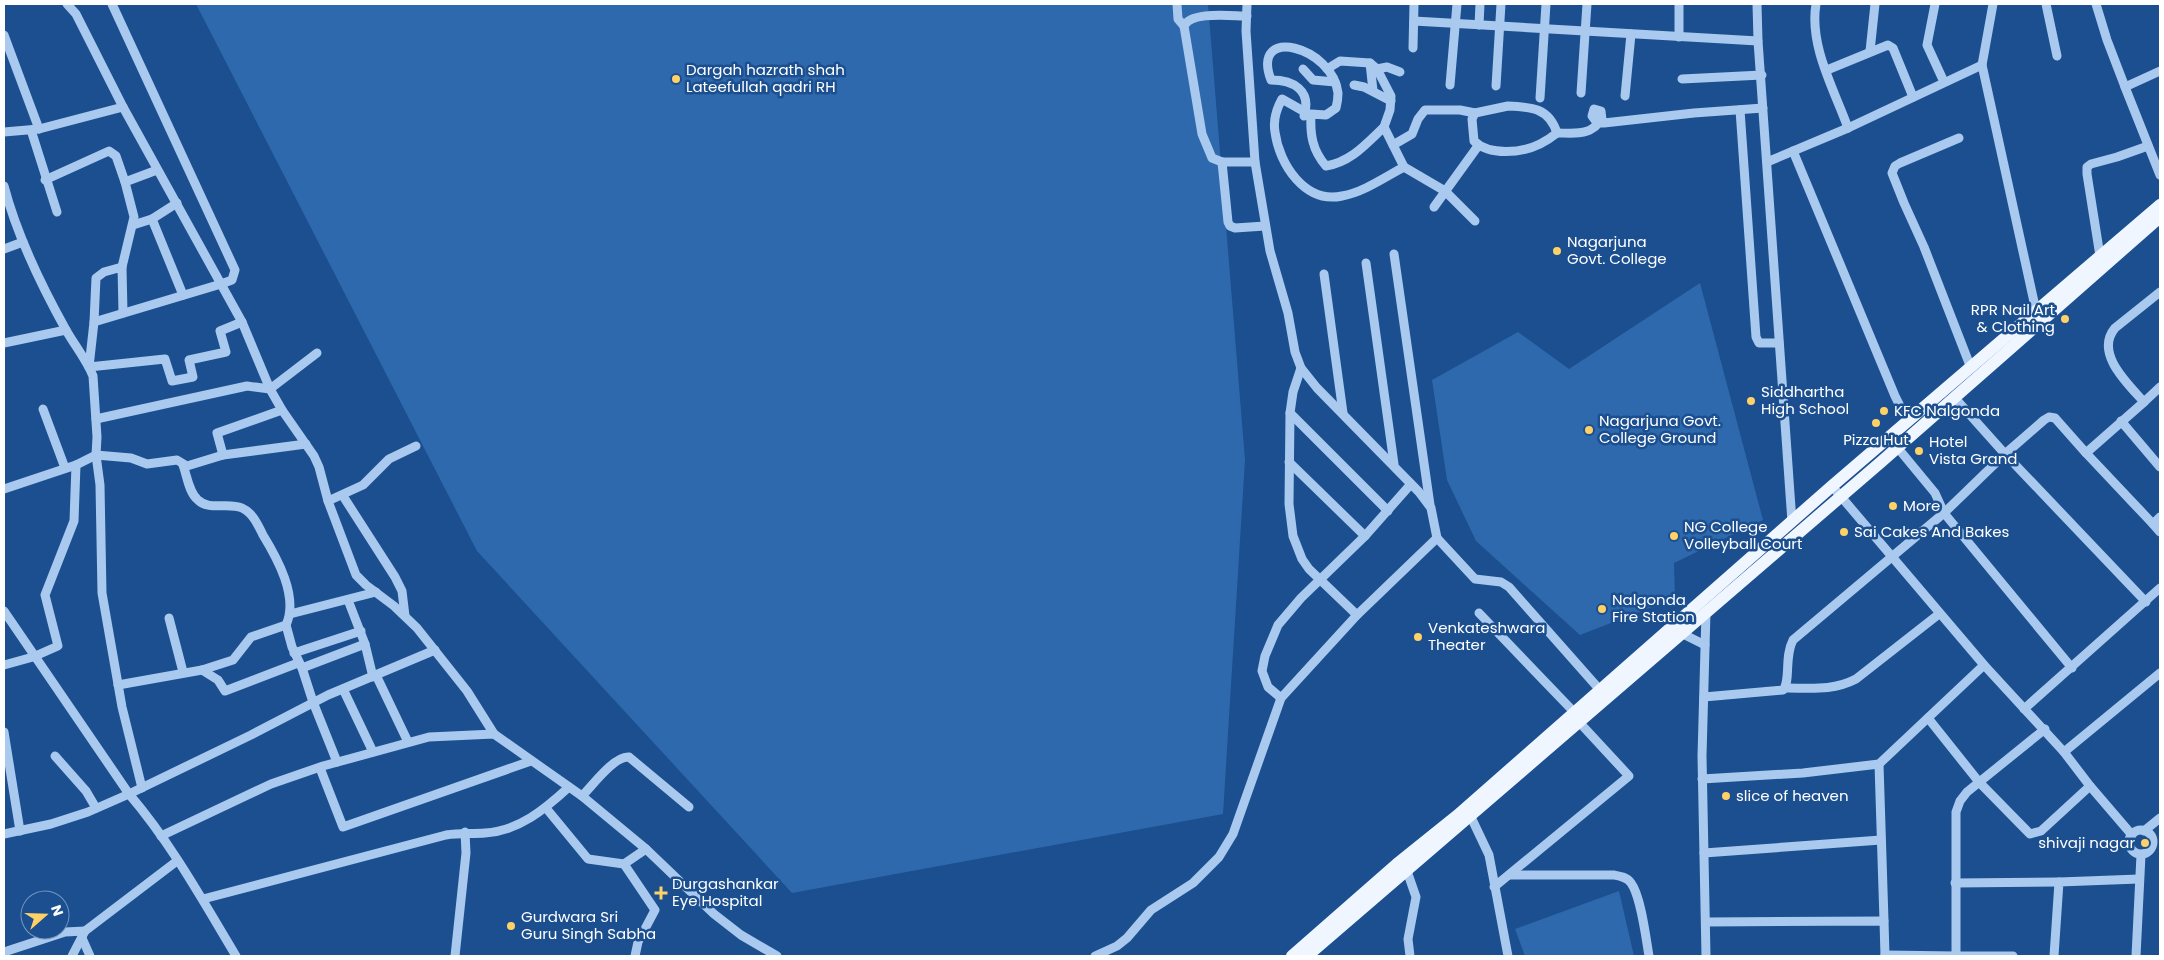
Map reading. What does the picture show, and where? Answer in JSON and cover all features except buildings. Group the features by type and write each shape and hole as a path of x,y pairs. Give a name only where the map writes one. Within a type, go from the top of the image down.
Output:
{"main road":[{"path":"1307,956 1470,815 1576,717 1600,690 1832,486 2160,205"},
{"path":"1292,956 1576,717 1706,612 2160,217"}],"street":[{"path":"67,4 76,14 123,107 242,322 270,389 319,467 328,501 356,575 406,616 467,690 494,734 582,796 646,849 714,914 741,935 773,955"},
{"path":"94,322 221,284 232,280 234,276 234,266 112,4"},
{"path":"1178,4 1178,19 1184,26 1202,134 1212,158 1222,162 1255,162"},
{"path":"1247,4 1246,31 1255,162 1265,226 1301,368 1317,388 1394,464 1431,508"},
{"path":"1413,48 1414,4"},
{"path":"1450,85 1457,4"},
{"path":"1479,25 1480,4"},
{"path":"1496,86 1501,4"},
{"path":"1540,98 1546,4"},
{"path":"1581,93 1587,4"},
{"path":"1679,4 1679,37"},
{"path":"1757,4 1792,522"},
{"path":"1816,4 1814,17 1815,37 1848,128"},
{"path":"1870,51 1875,4"},
{"path":"1935,4 1927,45 1944,82"},
{"path":"1994,4 1982,65 2036,311"},
{"path":"2046,4 2057,56"},
{"path":"2096,4 2124,87 2160,175"},
{"path":"1184,26 1189,19 1198,16 1247,16"},
{"path":"1414,21 1758,41"},
{"path":"1625,96 1630,34"},
{"path":"4,35 35,129 45,180 56,212"},
{"path":"1827,70 1885,45 1891,46 1913,97"},
{"path":"1327,69 1340,61 1370,63 1377,69 1386,84 1391,96 1390,110 1384,127 1352,157 1326,166 1318,156 1312,140 1309,110 1302,91 1288,80 1270,80 1267,70 1267,59 1271,52 1279,48 1292,46 1304,50 1327,69 1335,82 1338,94 1336,108 1326,115 1309,110 1282,99 1277,109 1274,131 1287,165 1300,184 1315,194 1326,197 1342,196 1363,188 1404,167"},
{"path":"1370,63 1373,91"},
{"path":"1767,162 1848,128 1982,65"},
{"path":"1377,69 1387,67 1400,72"},
{"path":"1303,69 1313,80 1335,82"},
{"path":"1275,80 1277,70"},
{"path":"2124,87 2160,71"},
{"path":"1682,79 1762,75"},
{"path":"1354,85 1373,91 1391,101"},
{"path":"1393,145 1412,134 1424,110 1460,110 1475,113 1508,106 1536,109 1552,119 1557,133"},
{"path":"4,132 35,129 123,107"},
{"path":"1475,113 1472,119 1474,141 1478,146 1503,152 1540,144 1557,133 1581,132 1594,128 1597,123 1694,112 1763,108"},
{"path":"1740,110 1756,337 1757,341 1762,343 1779,343"},
{"path":"1384,127 1404,167 1445,191 1475,221"},
{"path":"1959,138 1900,163 1895,166 1892,173 1924,247 1971,368"},
{"path":"1434,207 1478,146"},
{"path":"2100,256 2086,174 2087,167 2148,146"},
{"path":"45,180 109,151 116,156 133,210 133,225 122,267 122,313"},
{"path":"1794,151 1894,396 1908,422"},
{"path":"1222,162 1230,226 1235,228 1265,226"},
{"path":"125,182 157,170"},
{"path":"4,186 7,209 66,330 89,367 92,376 96,419 96,454 100,485 102,593 118,685 142,788"},
{"path":"133,225 152,220 177,204"},
{"path":"152,220 183,295"},
{"path":"4,249 23,242"},
{"path":"1394,254 1437,538 1474,579 1501,582 1509,587 1600,690"},
{"path":"1366,263 1394,464"},
{"path":"89,367 96,278 104,272 122,267"},
{"path":"1324,274 1343,414"},
{"path":"2144,402 2117,369 2109,352 2108,342 2110,334 2115,328 2160,292"},
{"path":"89,367 165,359 172,381 193,377 190,360 226,352 220,331 242,322"},
{"path":"4,343 66,330"},
{"path":"96,419 247,386 270,389 317,353"},
{"path":"1301,368 1293,392 1290,413 1290,504 1293,536 1302,559 1320,580 1357,615"},
{"path":"2086,453 2160,387"},
{"path":"1954,397 2005,454 2146,602"},
{"path":"43,409 65,468"},
{"path":"222,455 217,433 282,410"},
{"path":"1290,413 1388,512"},
{"path":"1786,688 1787,654 1793,640 1944,513 2005,454 2044,420 2052,417 2060,422 2086,453 2160,532"},
{"path":"2121,422 2160,467"},
{"path":"183,465 191,465 222,455 306,444"},
{"path":"328,501 343,496 363,485 389,459 416,446"},
{"path":"1897,447 1935,493 1944,513 2072,668"},
{"path":"4,489 76,465 96,454 131,458 147,464 177,460 183,465 191,490 198,500 208,505 243,508 252,516 283,573 290,614 286,625 294,653 337,762"},
{"path":"1290,462 1365,536"},
{"path":"4,665 34,657 58,646 45,595 74,521 76,465"},
{"path":"1281,698 1264,681 1262,671 1265,656 1278,625 1301,598 1365,536 1412,484"},
{"path":"1832,486 1939,614 2064,752 2132,835"},
{"path":"343,496 395,577 402,591 406,616"},
{"path":"2153,524 2160,517"},
{"path":"1095,956 1122,942 1150,910 1193,883 1218,856 1234,834 1281,698 1357,615 1437,538"},
{"path":"2024,710 2160,588"},
{"path":"290,614 376,592"},
{"path":"348,600 361,631 374,676 408,742"},
{"path":"4,611 128,794 151,820 203,899 236,956"},
{"path":"1706,612 1702,779 1706,956"},
{"path":"1479,613 1629,776 1494,887"},
{"path":"1704,697 1780,692 1786,688 1829,689 1847,684 1939,614"},
{"path":"169,618 183,672"},
{"path":"118,685 202,670 233,660 251,637 286,625"},
{"path":"294,653 361,631"},
{"path":"1681,633 1705,645"},
{"path":"202,670 218,680 225,691 365,644"},
{"path":"4,834 50,824 96,808 142,788 251,735 313,702 434,650"},
{"path":"1702,779 1803,773 1879,764 1984,665"},
{"path":"2064,752 2160,673"},
{"path":"343,689 373,752"},
{"path":"1928,718 1980,782 2030,834 2041,831 2090,786"},
{"path":"1956,956 1956,812 1960,801 1980,782 2044,730"},
{"path":"4,732 20,831"},
{"path":"161,836 271,784 337,762 429,737 494,734"},
{"path":"55,756 86,791 96,808"},
{"path":"582,796 616,761 625,756 629,757 689,807"},
{"path":"320,768 343,827 531,761"},
{"path":"1879,764 1886,955 2013,956"},
{"path":"203,899 446,835 465,832 486,833 501,830 523,822 546,808 569,787"},
{"path":"546,808 588,859 624,864 646,849"},
{"path":"1470,815 1489,855 1508,956"},
{"path":"2144,830 2160,818"},
{"path":"2138,830 2148,832 2153,840 2152,849 2141,855 2133,851 2130,848 2132,835 2138,830"},
{"path":"455,956 466,853 465,832"},
{"path":"1704,853 1881,840"},
{"path":"2152,849 2160,856"},
{"path":"2136,956 2141,855"},
{"path":"72,956 84,934 177,861"},
{"path":"624,864 655,910 638,942 635,956"},
{"path":"1407,871 1416,896 1408,939 1410,956"},
{"path":"1509,875 1614,874 1625,878 1632,883 1637,896 1649,956"},
{"path":"1955,883 2139,879"},
{"path":"2054,956 2059,882"},
{"path":"1706,922 1884,921"},
{"path":"7,953 58,934 84,934"},
{"path":"84,934 90,956"}],"shaded area":[{"path":"196,4 1208,4 1245,460 1223,814 792,893 477,551"},
{"name":"Nagarjuna Govt. College Ground","path":"1700,283 1763,520 1674,563 1675,598 1580,635 1476,541 1447,480 1432,380 1518,332 1569,369"},
{"path":"1619,891 1634,956 1525,956 1515,929"}],"place":[{"name":"Dargah hazrath shah Lateefullah qadri RH","path":"676,79"},
{"name":"Nagarjuna Govt. College","path":"1557,251"},
{"name":"RPR Nail Art & Clothing","path":"2065,319"},
{"name":"Siddhartha High School","path":"1751,401"},
{"name":"KFC Nalgonda","path":"1884,411"},
{"name":"Pizza Hut","path":"1876,423"},
{"name":"Nagarjuna Govt. College Ground","path":"1589,430"},
{"name":"Hotel Vista Grand","path":"1919,451"},
{"name":"More","path":"1893,506"},
{"name":"Sai Cakes And Bakes","path":"1844,532"},
{"name":"NG College Volleyball Court","path":"1674,536"},
{"name":"Nalgonda Fire Station","path":"1602,609"},
{"name":"Venkateshwara Theater","path":"1418,637"},
{"name":"slice of heaven","path":"1726,796"},
{"name":"shivaji nagar","path":"2145,843"},
{"name":"Durgashankar Eye Hospital","path":"661,893"},
{"name":"Gurdwara Sri Guru Singh Sabha","path":"511,926"}]}
